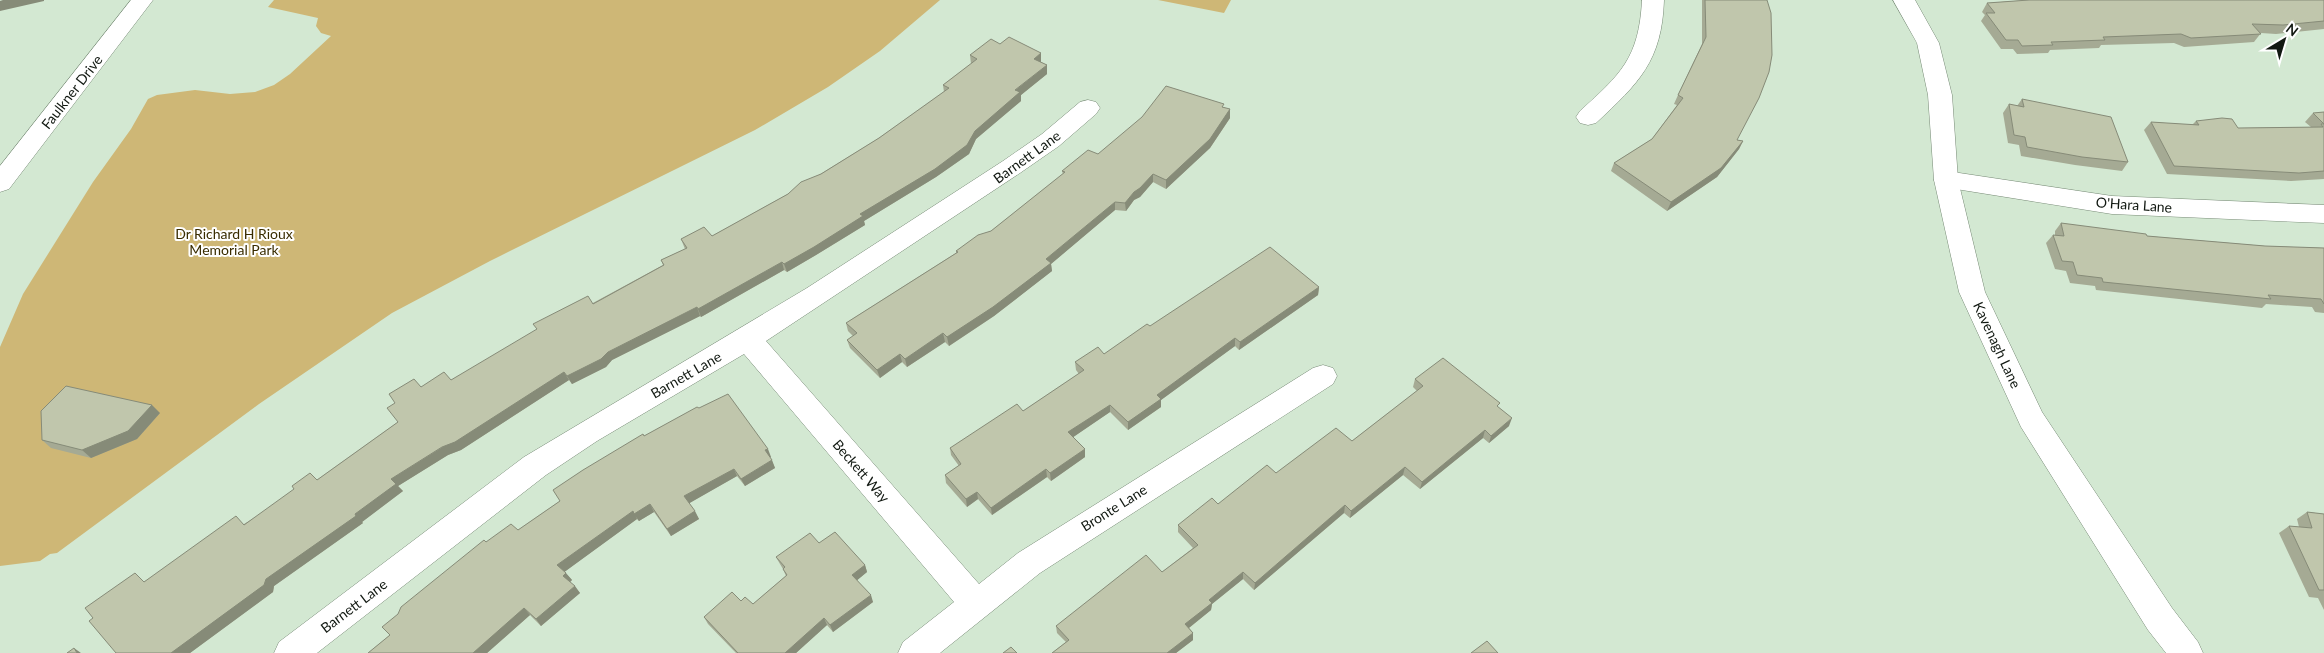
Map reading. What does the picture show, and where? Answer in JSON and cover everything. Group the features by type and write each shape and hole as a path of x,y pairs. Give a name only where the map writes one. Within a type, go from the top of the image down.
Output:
{"street":[{"name":"Faulkner Drive","path":"0,183 142,0"},
{"path":"1588,117 1631,78 1646,50 1654,21 1653,0"},
{"name":"Kavenagh Lane","path":"1904,0 1928,42 1940,95 1946,180 1972,292 2030,418 2160,618 2186,653"},
{"name":"Barnett Lane","path":"291,653 535,466 574,439 747,338 933,218 1001,177 1038,151 1088,108"},
{"name":"O'Hara Lane","path":"1946,180 2112,205 2324,214"},
{"name":"Beckett Way","path":"747,338 976,604"},
{"name":"Bronte Lane","path":"915,653 1028,563 1323,376"}],"green space":[{"name":"Dr Richard H Rioux Memorial Park","path":"274,0 940,0 880,51 828,87 755,130 490,261 392,313 259,404 57,553 50,554 40,561 0,566 0,347 23,294 93,182 131,129 148,99 157,95 195,90 230,94 255,92 274,85 290,74 331,36 321,33 316,26 318,18 268,7"},
{"path":"1158,0 1231,0 1224,13"}],"building":[{"path":"1705,0 1767,0 1771,13 1772,55 1769,72 1759,98 1737,140 1743,141 1721,168 1671,202 1614,163 1652,139 1683,98 1678,95 1706,37"},
{"path":"2029,0 2324,0 2324,21 2283,25 2252,24 2261,34 2191,38 2181,34 2103,37 2105,40 2051,42 2053,45 2022,46 2018,40 2006,40 1986,13 1995,13 1987,3"},
{"path":"1009,37 1041,53 1034,59 1047,65 1015,90 1020,92 975,131 967,145 935,169 860,214 863,216 784,264 782,262 698,309 697,307 608,352 601,359 567,376 564,372 455,442 442,447 391,479 396,484 355,514 356,516 266,579 264,585 171,653 116,653 89,621 93,618 85,608 135,573 144,582 236,516 244,525 294,489 292,486 310,473 317,480 398,422 387,408 395,403 389,394 414,379 421,387 444,372 451,380 537,329 533,324 588,296 593,304 664,265 661,260 687,248 681,239 704,227 712,236 788,194 801,182 821,174 879,138 949,88 943,85 977,59 970,55 991,39 1000,44"},
{"path":"1166,86 1224,104 1222,107 1230,109 1210,139 1166,180 1153,174 1125,203 1115,202 1046,259 1051,263 993,307 947,337 943,333 905,359 900,354 877,370 847,340 857,333 846,323 958,252 956,251 978,235 991,231 1065,172 1062,171 1088,150 1098,154 1142,117"},
{"path":"2022,99 2111,117 2128,162 2082,157 2027,147 2025,137 2014,135 2009,104 2024,107"},
{"path":"2324,112 2324,124 2313,113"},
{"path":"2222,118 2232,119 2238,128 2323,127 2321,124 2324,124 2324,171 2299,173 2174,166 2151,122 2199,125 2196,121"},
{"path":"2061,223 2146,234 2147,236 2265,246 2324,248 2324,304 2321,299 2268,295 2271,299 2103,282 2102,278 2077,275 2073,262 2062,261 2053,235 2064,236"},
{"path":"1270,247 1319,287 1240,342 1235,338 1157,395 1161,399 1128,422 1110,405 1068,432 1085,449 1050,473 1046,469 991,508 977,492 966,499 945,475 961,464 950,448 1017,404 1023,411 1084,370 1075,362 1098,347 1104,354 1147,324 1150,326"},
{"path":"1443,358 1500,403 1497,406 1512,418 1491,436 1485,430 1422,482 1405,467 1351,511 1345,505 1255,583 1243,572 1209,600 1212,603 1185,624 1193,633 1167,653 1052,653 1069,640 1056,626 1146,555 1162,572 1198,545 1178,525 1212,498 1218,504 1267,465 1276,473 1336,428 1352,441 1423,386 1415,379"},
{"path":"66,386 152,405 128,431 82,450 42,440 41,411"},
{"path":"728,394 768,449 765,450 772,460 741,479 734,469 684,496 695,511 667,529 650,504 634,514 633,511 557,565 566,573 563,576 575,586 536,619 524,608 473,653 368,653 390,635 382,627 398,614 401,607 484,540 486,542 511,524 518,530 560,501 553,490 643,434 644,436 697,407 699,408"},
{"path":"2307,512 2324,514 2324,590 2319,590 2289,526 2312,528"},
{"path":"835,532 865,565 852,575 871,595 830,625 824,618 785,653 738,653 704,617 732,592 741,601 745,597 753,604 787,575 783,569 785,567 776,557 810,533 819,543"},
{"path":"1487,641 1498,653 1471,653"},
{"path":"1011,647 1017,653 1003,653"},
{"path":"74,648 77,653 67,653"}]}
